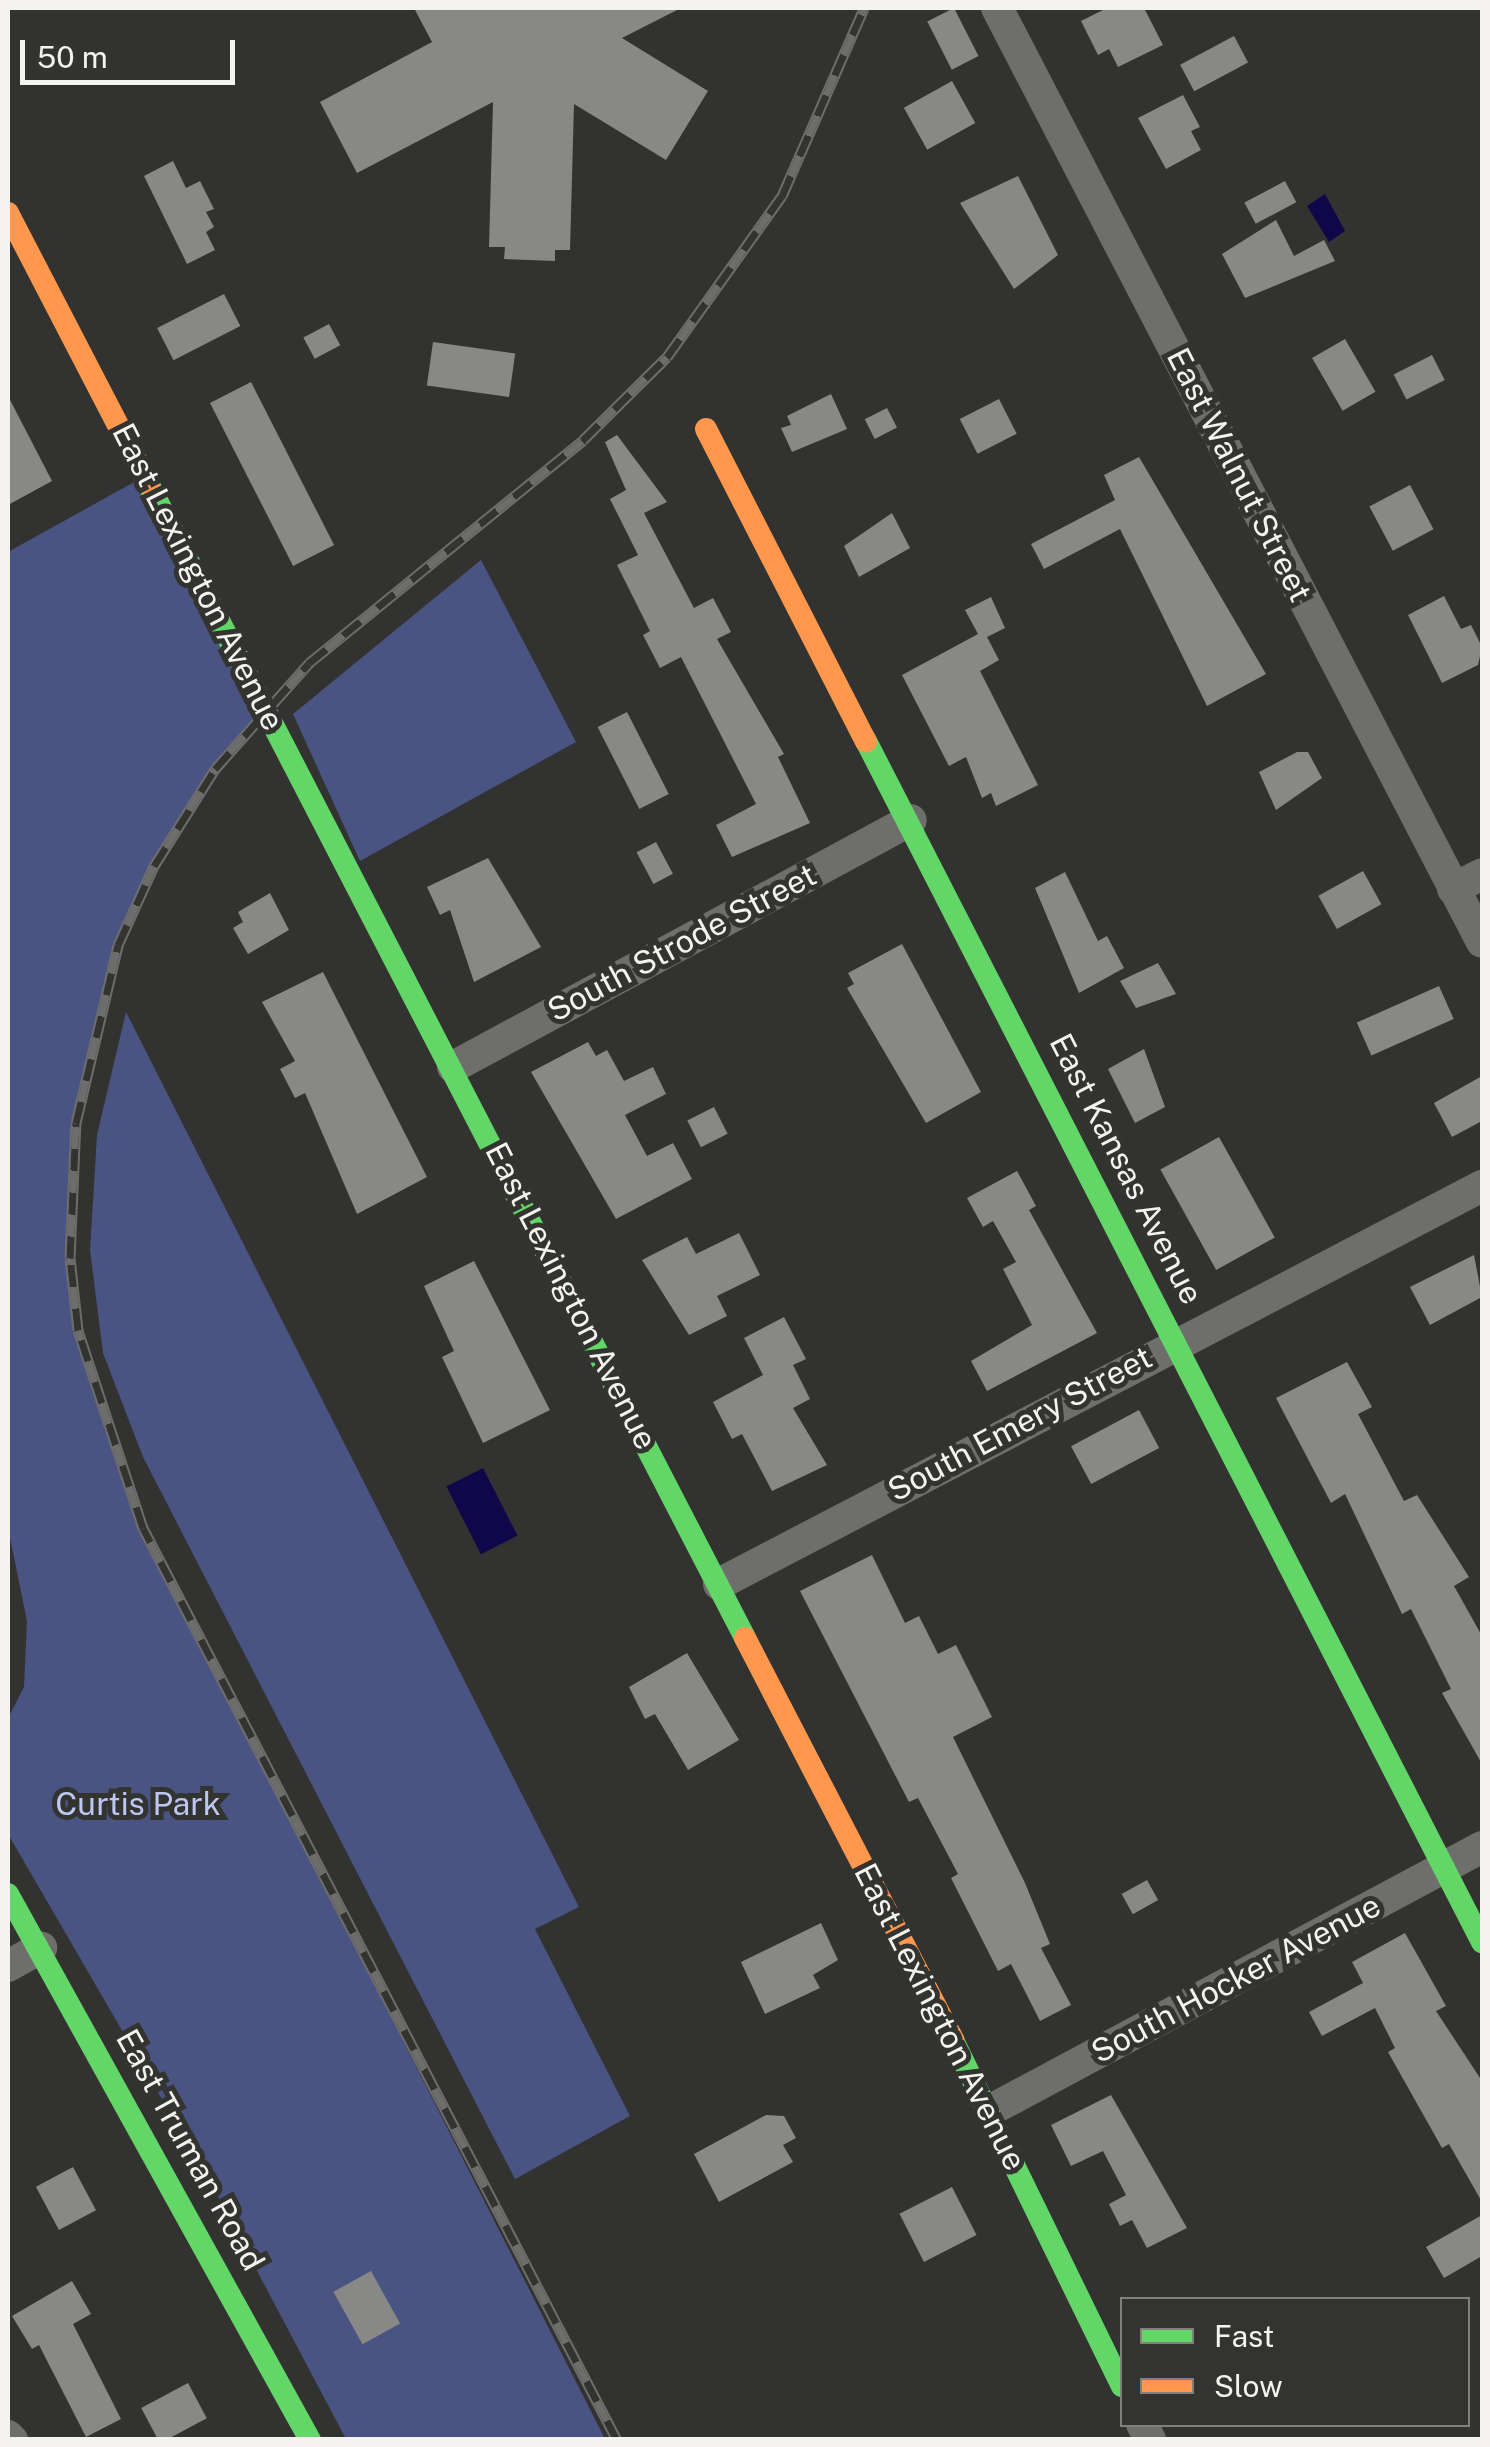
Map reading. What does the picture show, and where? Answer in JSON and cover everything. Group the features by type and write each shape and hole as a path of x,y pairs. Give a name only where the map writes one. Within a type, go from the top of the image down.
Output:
{"street":[{"name":"East Walnut Street","path":"997,8 1482,942"},
{"name":"East Lexington Avenue","path":"8,213 719,1584 989,2111 1120,2382"},
{"name":"East Kansas Avenue","path":"706,428 911,820 1482,1942"},
{"name":"South Strode Street","path":"452,1067 911,820"},
{"path":"1453,889 1482,874"},
{"name":"South Emery Street","path":"719,1584 1176,1340 1482,1186"},
{"name":"South Hocker Avenue","path":"989,2111 1482,1847"},
{"name":"East Truman Road","path":"8,1894 310,2440"},
{"path":"8,1966 41,1948"}],"green space":[{"name":"Curtis Park","path":"145,476 265,706 154,866 118,945 76,1123 70,1258 78,1330 143,1528 605,2439 346,2439 210,2182 8,1834 8,1718 24,1687 27,1621 8,1528 8,552"},
{"path":"481,560 576,742 360,861 293,714"},
{"path":"126,1012 579,1907 535,1929 630,2116 515,2179 143,1457 103,1353 90,1250 97,1135"}],"shaded area":[{"path":"1325,194 1345,231 1329,242 1307,206"},
{"path":"483,1468 518,1536 481,1554 446,1487"}],"building":[{"path":"414,8 681,8 622,38 708,91 666,160 574,104 570,250 555,250 555,261 504,259 505,247 489,247 493,102 357,173 320,102 432,42"},
{"path":"954,8 979,56 952,70 927,22"},
{"path":"1107,8 1144,8 1163,45 1118,67 1109,49 1098,55 1081,21"},
{"path":"1234,36 1248,62 1194,91 1180,65"},
{"path":"952,81 975,123 927,150 904,108"},
{"path":"1183,95 1200,127 1191,131 1201,150 1166,169 1138,118"},
{"path":"173,161 186,188 200,181 214,209 206,212 214,227 206,232 215,250 187,264 144,176"},
{"path":"1018,176 1058,255 1014,289 960,203"},
{"path":"1285,181 1296,202 1256,224 1244,203"},
{"path":"1276,220 1294,256 1324,240 1335,261 1245,298 1222,254"},
{"path":"224,294 240,326 174,360 157,328"},
{"path":"329,324 340,345 315,359 303,338"},
{"path":"1345,339 1376,392 1343,411 1312,358"},
{"path":"433,342 515,354 509,397 427,386"},
{"path":"1432,355 1445,380 1406,399 1394,375"},
{"path":"251,382 334,545 293,566 210,403"},
{"path":"831,394 847,429 792,452 781,428 791,425 787,416"},
{"path":"8,396 52,481 8,505"},
{"path":"999,399 1017,434 978,454 960,419"},
{"path":"887,408 897,428 875,439 865,419"},
{"path":"617,435 667,502 644,513 694,608 713,598 731,632 717,639 784,754 778,757 810,823 732,857 716,825 756,804 681,657 660,668 643,635 650,631 617,565 638,555 610,499 626,490 605,442"},
{"path":"1139,457 1266,674 1207,706 1120,529 1044,569 1031,544 1115,500 1104,475"},
{"path":"1410,485 1433,529 1393,551 1369,507"},
{"path":"892,513 910,548 859,577 844,546"},
{"path":"1444,596 1461,629 1471,625 1482,647 1478,665 1442,683 1408,615"},
{"path":"991,597 1005,628 987,637 999,660 980,671 1038,785 996,806 991,793 982,798 966,757 949,766 902,675 978,634 965,610"},
{"path":"627,712 669,794 639,809 598,727"},
{"path":"1297,752 1308,752 1322,778 1276,810 1259,772"},
{"path":"656,842 673,874 653,884 637,852"},
{"path":"488,858 541,947 474,982 450,910 440,915 427,887"},
{"path":"1363,871 1381,904 1337,929 1318,896"},
{"path":"1065,872 1098,941 1107,936 1124,968 1079,993 1035,888"},
{"path":"270,893 289,930 248,954 233,928 243,922 238,912"},
{"path":"902,944 981,1092 926,1123 847,988 854,984 848,973"},
{"path":"1158,963 1176,994 1136,1008 1120,981"},
{"path":"323,972 427,1177 357,1214 305,1093 295,1098 280,1069 295,1061 262,1002"},
{"path":"1439,986 1454,1019 1371,1055 1357,1023"},
{"path":"588,1042 596,1056 607,1050 624,1081 653,1067 666,1094 625,1115 647,1156 673,1143 692,1179 616,1219 531,1072"},
{"path":"1144,1049 1165,1107 1135,1123 1108,1069"},
{"path":"1482,1076 1482,1121 1452,1137 1434,1103"},
{"path":"714,1107 728,1134 701,1147 687,1121"},
{"path":"1219,1137 1275,1238 1216,1270 1160,1169"},
{"path":"1017,1171 1036,1206 1029,1210 1097,1333 987,1391 971,1361 1032,1325 1003,1269 1016,1262 993,1221 983,1227 967,1198"},
{"path":"739,1233 760,1275 717,1296 727,1316 689,1335 642,1260 687,1237 696,1254"},
{"path":"1474,1255 1482,1297 1430,1325 1410,1287"},
{"path":"474,1261 550,1410 483,1443 442,1357 454,1351 424,1286"},
{"path":"784,1317 806,1359 793,1365 810,1399 793,1408 827,1465 772,1491 742,1434 732,1439 713,1402 763,1375 744,1338"},
{"path":"1347,1362 1372,1407 1358,1414 1404,1501 1417,1495 1469,1577 1454,1586 1482,1636 1482,1764 1442,1693 1451,1689 1411,1609 1402,1614 1345,1494 1331,1503 1276,1398"},
{"path":"1139,1410 1159,1448 1091,1484 1071,1446"},
{"path":"872,1555 905,1623 919,1616 938,1654 956,1645 992,1717 953,1737 1025,1883 1050,1944 1041,1948 1071,2005 1040,2021 1011,1964 998,1971 951,1878 958,1874 918,1798 909,1802 800,1591"},
{"path":"687,1653 739,1740 688,1770 655,1714 645,1719 629,1687"},
{"path":"1147,1880 1158,1900 1133,1914 1122,1894"},
{"path":"821,1923 838,1960 813,1975 820,1988 765,2014 741,1962"},
{"path":"1405,1933 1446,2006 1436,2011 1482,2081 1482,2202 1449,2144 1442,2148 1388,2052 1395,2048 1375,2008 1322,2036 1309,2012 1363,1983 1352,1962"},
{"path":"1111,2095 1187,2228 1147,2248 1132,2220 1120,2226 1109,2204 1126,2195 1103,2151 1071,2166 1051,2125"},
{"path":"766,2115 784,2116 796,2138 783,2145 793,2162 719,2202 694,2154"},
{"path":"73,2167 96,2210 59,2230 36,2187"},
{"path":"952,2187 977,2235 924,2262 899,2214"},
{"path":"1482,2215 1482,2256 1444,2278 1426,2247"},
{"path":"371,2271 400,2323 362,2344 333,2292"},
{"path":"72,2281 91,2314 73,2324 121,2419 86,2437 39,2345 32,2349 12,2316"},
{"path":"188,2383 207,2418 166,2440 158,2440 141,2408"}],"railway":[{"path":"617,2440 143,1528 78,1330 70,1258 76,1123 118,945 154,866 215,769 309,663 583,440 667,357 782,196 864,8"}],"traffic: fast":[{"path":"149,485 745,1638"},
{"path":"866,741 1482,1942"},
{"path":"8,1894 310,2440"},
{"path":"953,2040 1120,2382"}],"traffic: slow":[{"path":"8,213 149,485"},
{"path":"706,429 866,741"},
{"path":"745,1638 953,2040"}]}
